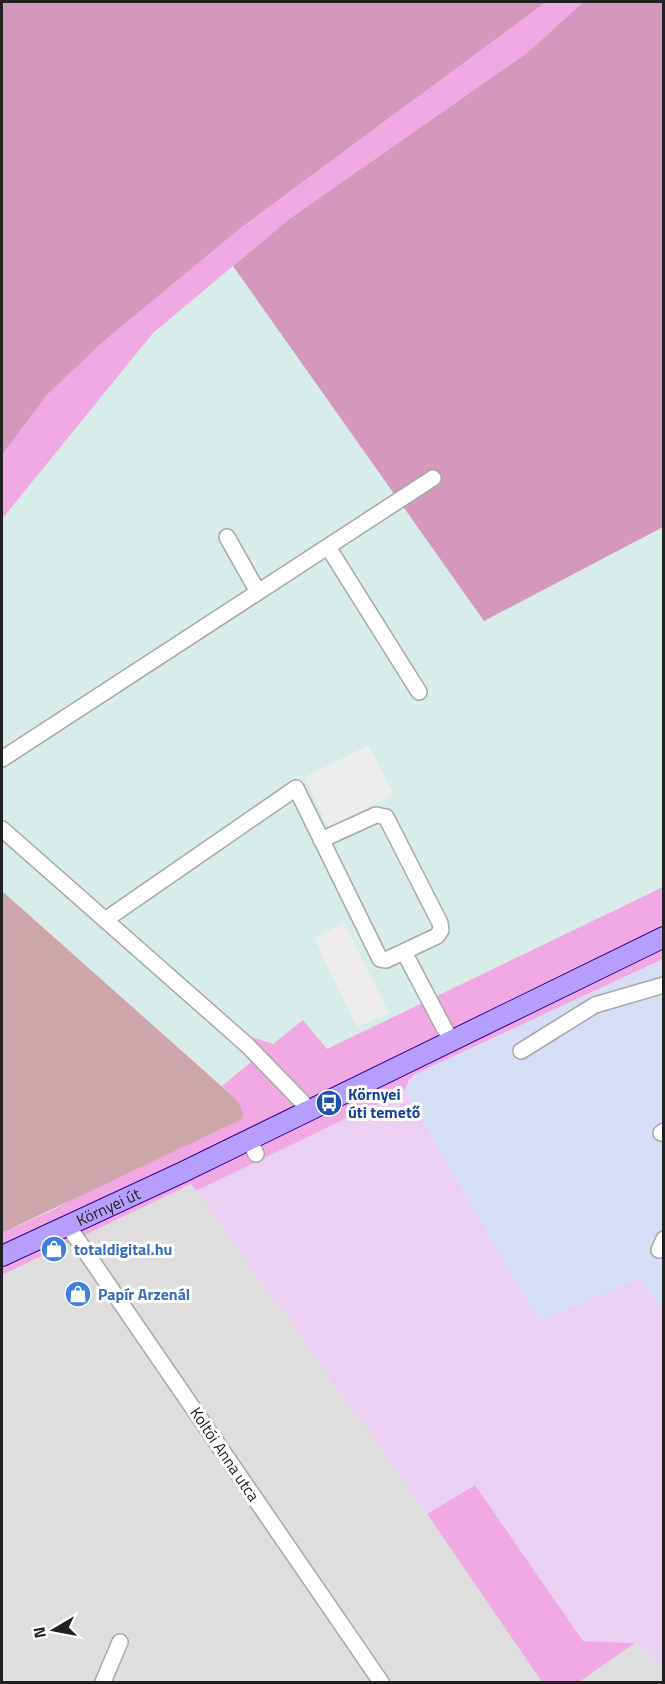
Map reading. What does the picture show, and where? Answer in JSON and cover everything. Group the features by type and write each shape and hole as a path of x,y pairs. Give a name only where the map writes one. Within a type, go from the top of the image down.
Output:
{"main road":[{"name":"Környei út","path":"2,1256 183,1172 253,1147 310,1110 663,938"}],"street":[{"path":"2,759 433,478"},
{"path":"227,537 258,592"},
{"path":"328,547 419,692"},
{"path":"105,920 296,789 321,840 380,959 386,960 437,936 441,930 440,923 386,817 376,815 321,840"},
{"path":"2,829 248,1045 310,1110"},
{"path":"404,952 451,1041"},
{"path":"521,1051 595,1005 663,985"},
{"name":"Koltói Anna utca","path":"68,1226 381,1683"},
{"path":"103,1683 120,1642"}],"shaded area":[{"path":"2,2 546,2 242,227 104,341 47,395 2,455"},
{"path":"546,2 583,2 527,53 289,219 153,333 2,519 2,455 47,395 104,341 242,227"},
{"path":"583,2 663,2 663,527 484,621 233,266 289,219 527,53"},
{"path":"233,266 484,620 663,525 663,887 327,1049 252,1060 222,1086 2,891 2,519 153,333"},
{"path":"369,745 394,794 329,827 304,777"},
{"path":"663,887 663,959 415,1074 408,1081 405,1090 196,1191 191,1184 2,1275 2,1233 55,1209 237,1100 222,1086 252,1061 240,1048 252,1037 273,1044 303,1020 327,1049"},
{"path":"2,891 237,1100 243,1113 242,1119 2,1233"},
{"path":"344,923 389,1013 357,1027 314,938"},
{"path":"663,959 663,1313 640,1278 542,1320 533,1312 405,1090 408,1081 415,1074"},
{"path":"405,1090 533,1312 542,1320 640,1278 663,1313 663,1665 635,1643 583,1641 475,1485 427,1514 196,1191"},
{"path":"191,1184 427,1514 542,1682 2,1682 2,1275"},
{"path":"475,1485 583,1641 635,1643 579,1682 542,1682 427,1514"},
{"path":"635,1643 663,1665 663,1682 579,1682"}],"place":[{"name":"Környei úti temető","path":"329,1103"},
{"name":"totaldigital.hu","path":"54,1249"},
{"name":"Papír Arzenál","path":"78,1294"}]}
